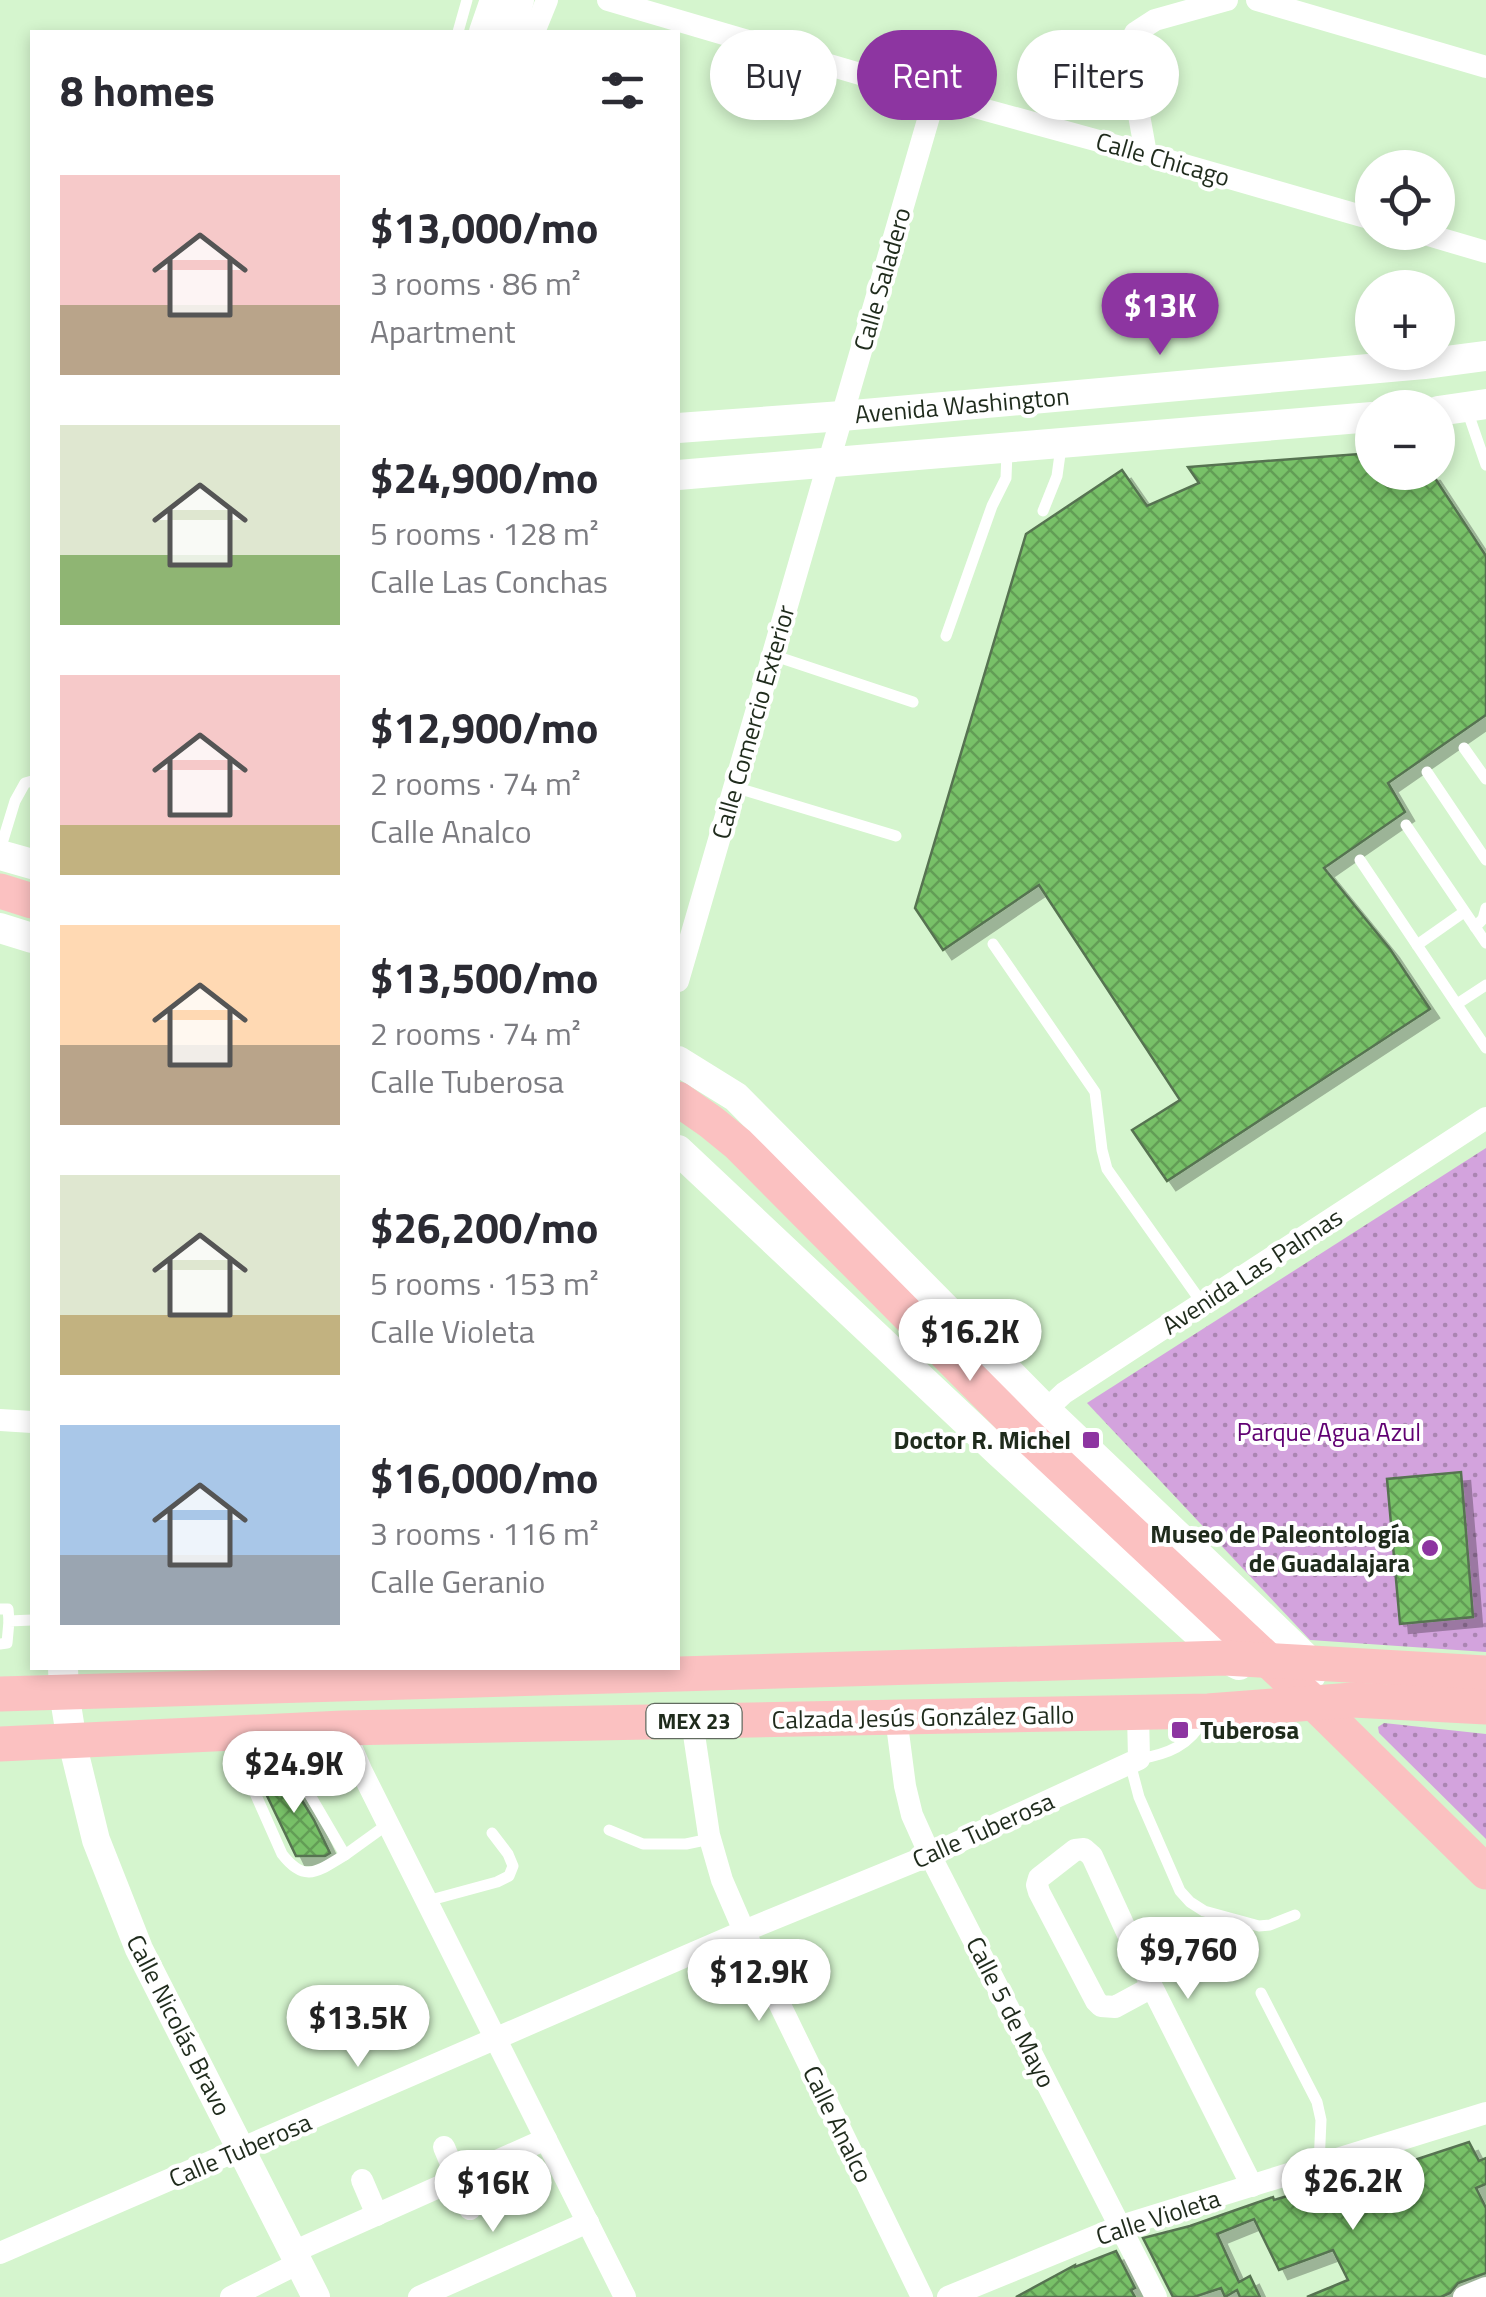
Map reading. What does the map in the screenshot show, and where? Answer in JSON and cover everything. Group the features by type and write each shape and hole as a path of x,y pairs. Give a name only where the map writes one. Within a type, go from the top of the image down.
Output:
{"main road":[{"path":"485,30 495,0"},
{"path":"510,30 519,0"},
{"name":"Avenida Washington","path":"680,428 1486,356"},
{"name":"Avenida Washington","path":"680,474 1355,418"},
{"path":"0,852 30,863"},
{"path":"0,892 30,900"},
{"path":"0,928 30,937"},
{"path":"680,1062 736,1097 750,1134 799,1185 1266,1658 1486,1872"},
{"path":"680,1100 711,1122 750,1134"},
{"path":"710,1181 750,1134"},
{"path":"680,1152 759,1227 943,1376 1225,1658 1316,1704"},
{"path":"759,1227 799,1185"},
{"path":"799,1185 943,1376 1035,1420 1309,1661 1316,1704"},
{"name":"MEX 23","path":"1225,1658 1486,1672"},
{"name":"Calzada Jesús González Gallo","path":"680,1668 1225,1658"},
{"name":"Calzada Jesús González Gallo","path":"0,1694 63,1680 586,1670"},
{"path":"63,1680 72,1742"},
{"name":"Calzada Jesús González Gallo","path":"0,1744 342,1728 1208,1711 1354,1700 1486,1707"}],"street":[{"path":"535,30 547,0"},
{"name":"Calle Chicago","path":"608,0 857,73"},
{"path":"1146,154 1128,54 1135,33 1155,20 1227,0"},
{"path":"1257,0 1486,67"},
{"name":"Calle Chicago","path":"997,113 1355,214"},
{"name":"Calle Saladero","path":"828,462 928,120"},
{"path":"1455,243 1486,252"},
{"name":"Calle Comercio Exterior","path":"680,974 828,462"},
{"name":"Avenida Las Palmas","path":"1035,1420 1064,1394 1486,1118"},
{"path":"0,1420 30,1422"},
{"path":"1134,1761 1138,1713"},
{"name":"Calle 5 de Mayo","path":"896,1717 912,1816 1156,2297"},
{"name":"Calle Analco","path":"692,1721 710,1839 722,1880 922,2297"},
{"path":"342,1728 625,2297"},
{"name":"Calle Nicolás Bravo","path":"72,1742 96,1840 139,1950 316,2297"},
{"name":"Calle Tuberosa","path":"0,2253 930,1855 1134,1761"},
{"path":"1152,1987 1115,2006 1101,2006 1096,2000 1037,1885 1039,1878 1075,1850 1084,1849 1092,1856 1152,1987 1252,2186"},
{"name":"Calle Violeta","path":"948,2297 1120,2226 1486,2113"},
{"path":"231,2297 377,2214 546,2140"},
{"path":"444,2147 470,2208"},
{"path":"362,2180 377,2214"},
{"path":"419,2297 588,2222"},
{"path":"1464,2297 1486,2288"}],"lane":[{"path":"459,30 467,0"},
{"path":"1463,408 1486,465"},
{"path":"1043,511 1056,476 1061,443"},
{"path":"946,636 992,506 1006,478 1007,447"},
{"path":"772,655 914,702"},
{"path":"1464,748 1486,779"},
{"path":"1427,772 1486,860"},
{"path":"0,852 15,801 25,783 30,782"},
{"path":"734,787 896,836"},
{"path":"1406,825 1486,944"},
{"path":"1360,860 1486,1048"},
{"path":"1475,927 1486,908"},
{"path":"1417,945 1464,912"},
{"path":"993,944 1095,1092 1107,1169 1202,1303"},
{"path":"1457,1004 1486,985"},
{"path":"0,1608 8,1608 9,1620 7,1644 0,1644"},
{"path":"9,1620 30,1620"},
{"name":"Calle Tuberosa","path":"1134,1761 1175,1750 1188,1742 1208,1711"},
{"path":"268,1732 345,1856"},
{"path":"228,1734 282,1854 304,1873 317,1872 345,1856 388,1824"},
{"path":"1134,1761 1140,1797 1180,1891 1190,1902 1204,1912 1259,1926 1270,1926 1295,1915"},
{"path":"609,1830 643,1844 686,1844 710,1839"},
{"path":"427,1902 508,1876 513,1866 492,1833"},
{"path":"1260,1993 1317,2102 1322,2120 1319,2166"}],"green space":[{"name":"Parque Agua Azul","path":"1486,1148 1486,1652 1310,1640 1087,1403"},
{"path":"1384,1723 1486,1734 1486,1839 1379,1733 1378,1727"}],"building":[{"path":"1355,454 1355,490 1443,490 1486,556 1486,715 1388,783 1405,812 1324,868 1390,949 1430,1009 1167,1181 1132,1130 1180,1100 1039,885 943,950 915,908 1026,534 1122,470 1147,506 1199,483 1188,467"},
{"name":"Museo de Paleontología de Guadalajara","path":"1461,1472 1473,1617 1400,1624 1387,1479"},
{"path":"286,1774 330,1853 325,1856 296,1856 257,1775"},
{"path":"1469,2142 1479,2161 1486,2158 1486,2184 1476,2188 1486,2208 1486,2273 1458,2283 1441,2297 1307,2297 1348,2280 1333,2250 1279,2270 1254,2219 1217,2234 1239,2282 1250,2276 1260,2297 1240,2297 1237,2290 1225,2297 1221,2288 1194,2297 1173,2297 1143,2238 1273,2197 1274,2200 1375,2173"},
{"path":"1116,2251 1135,2288 1131,2290 1135,2297 1016,2297 1075,2265"}],"place":[{"name":"Doctor R. Michel","path":"1091,1440"},
{"name":"Museo de Paleontología de Guadalajara","path":"1430,1548"},
{"name":"Tuberosa","path":"1180,1730"}]}
